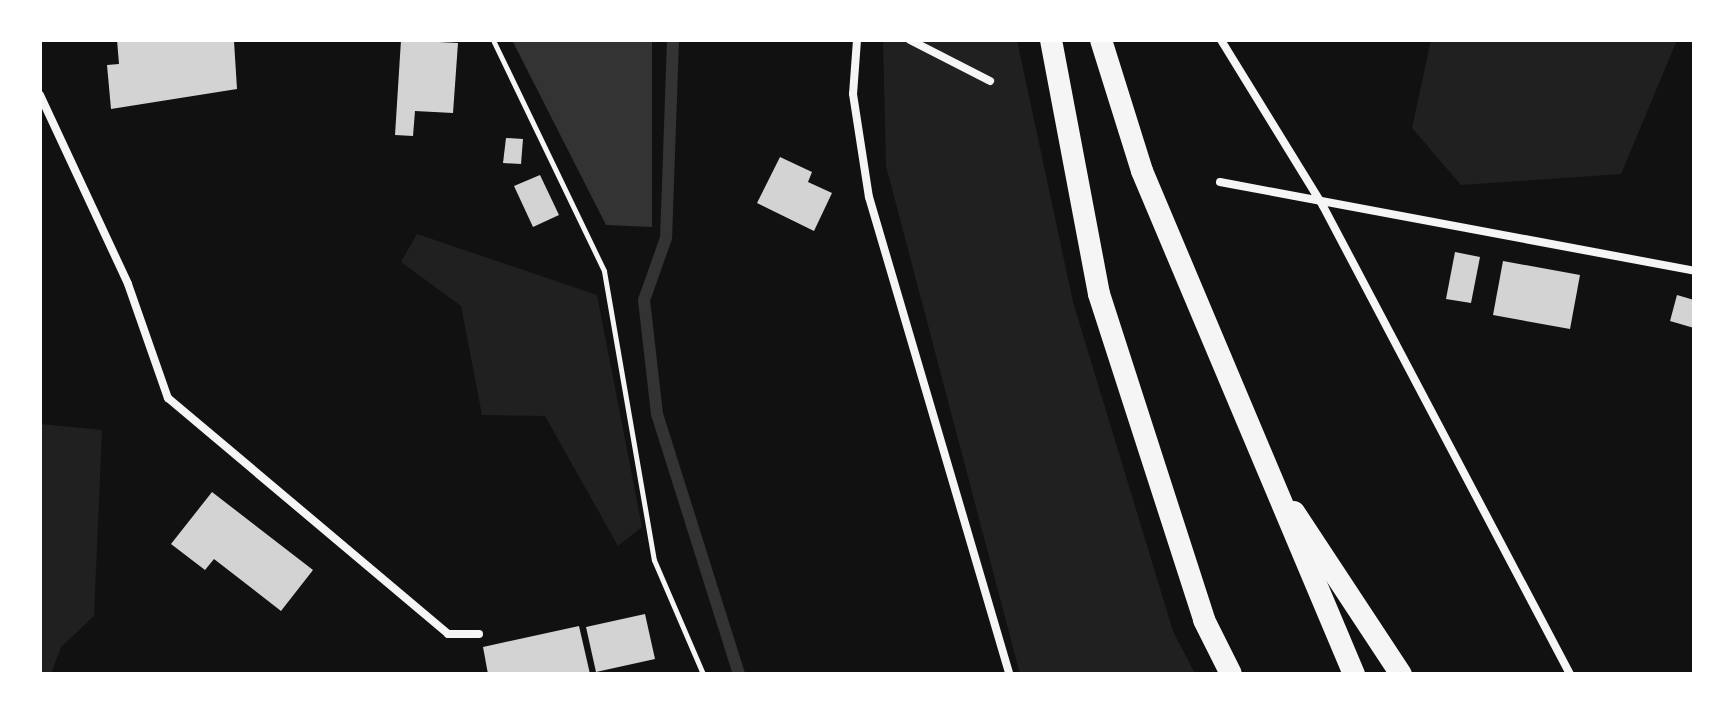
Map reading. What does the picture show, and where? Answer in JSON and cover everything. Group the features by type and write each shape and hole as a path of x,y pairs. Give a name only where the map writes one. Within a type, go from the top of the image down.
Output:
{"highway":[{"path":"1051,40 1099,294 1204,620 1231,674"},
{"path":"1101,40 1142,171 1258,457 1354,674"},
{"path":"1258,457 1401,674"}],"street":[{"path":"857,40 853,94 869,197 1009,674"},
{"path":"910,40 990,81"},
{"path":"1221,40 1323,206 1570,674"},
{"path":"40,95 128,284 168,398 448,634 479,634"},
{"path":"1220,182 1323,206 1694,271"}],"path":[{"path":"493,40 604,271 654,560 703,674"}],"shaded area":[{"path":"512,40 652,40 652,227 606,225"},
{"path":"883,40 1017,40 1073,302 1173,631 1195,674 1020,674 886,166"},
{"path":"1431,40 1677,40 1621,174 1461,185 1412,128"},
{"path":"417,234 597,295 642,527 618,546 545,416 482,415 461,306 401,262"},
{"path":"40,424 102,430 94,616 61,647 51,674 40,674"}],"building":[{"path":"117,40 234,41 237,89 111,109 107,65 119,64"},
{"path":"401,40 458,43 453,113 415,111 413,136 395,135"},
{"path":"506,138 523,139 521,164 503,163"},
{"path":"780,157 812,172 808,182 832,193 814,231 757,203"},
{"path":"540,175 559,215 533,227 514,186"},
{"path":"1455,252 1480,257 1471,303 1446,299"},
{"path":"1503,261 1580,275 1570,329 1493,315"},
{"path":"1677,295 1694,300 1694,328 1670,321"},
{"path":"212,492 313,570 281,611 214,559 205,570 171,544"},
{"path":"645,614 655,659 596,672 586,627"},
{"path":"579,626 590,674 488,674 483,647"}],"waterway":[{"path":"673,40 666,238 644,300 657,414 739,674"}]}
